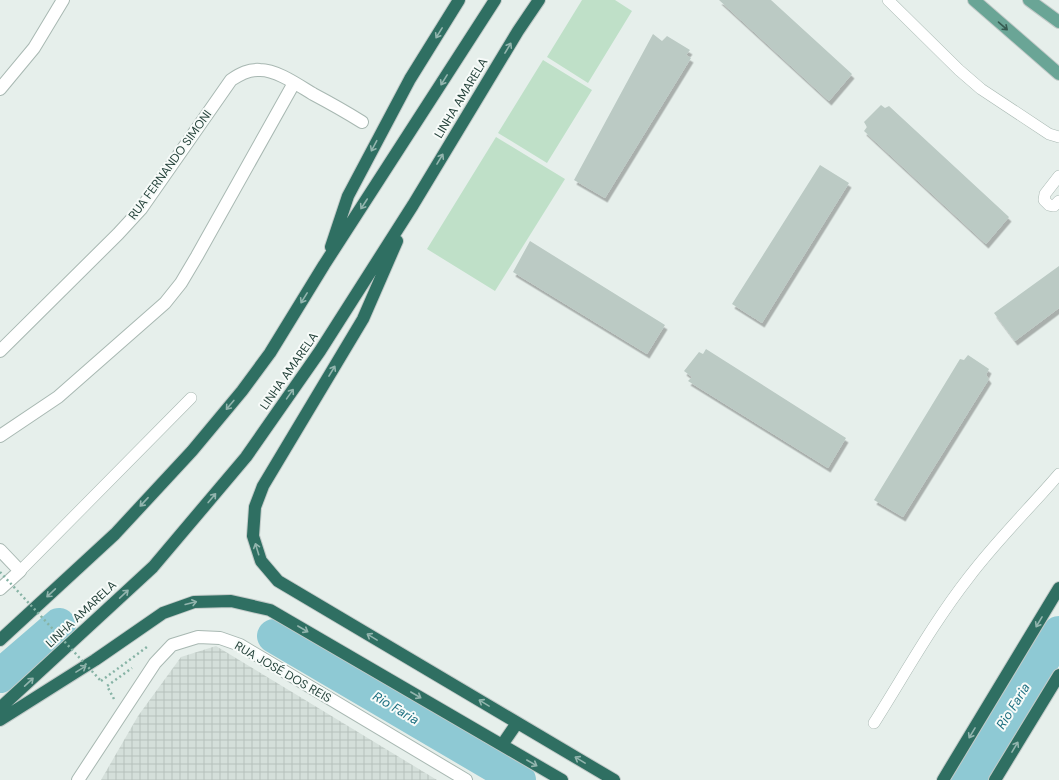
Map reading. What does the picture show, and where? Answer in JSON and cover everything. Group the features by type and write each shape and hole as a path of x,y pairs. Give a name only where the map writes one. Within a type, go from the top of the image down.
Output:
{"highway":[{"path":"324,265 348,196 410,79 459,0"},
{"name":"LINHA AMARELA","path":"0,640 115,534 192,451 242,391 270,352 324,265 495,0"},
{"name":"LINHA AMARELA","path":"0,708 153,567 246,457 320,351 413,205 518,31 539,0"},
{"path":"413,205 363,318 263,486 255,507 253,536 261,561 278,581 614,780"},
{"path":"943,780 1059,588"},
{"path":"0,720 95,660 163,612 194,602 232,601 270,610 562,780"},
{"path":"995,780 1059,675"},
{"path":"502,745 517,723"}],"main road":[{"path":"974,0 1059,74"},
{"path":"1029,0 1059,22"}],"street":[{"path":"0,90 34,48 63,0"},
{"name":"RUA FERNANDO SIMONI","path":"2,344 118,234 141,209 231,80 239,74 259,69 270,71 294,82 362,122"},
{"path":"0,436 58,397 165,303 181,283 197,256 294,82"},
{"path":"0,550 20,571 0,589"},
{"name":"RUA JOSÉ DOS REIS","path":"78,780 155,663 172,645 198,637 220,638 240,645 466,780"}],"lane":[{"path":"888,0 980,89 1049,134 1059,137"},
{"path":"1059,176 1045,194 1044,200 1049,205 1054,206 1059,201"},
{"path":"20,571 191,398"},
{"path":"874,723 944,612 969,577 1059,474"}],"path":[{"path":"0,572 101,681 152,644"},
{"path":"107,686 138,663"}],"shaded area":[{"path":"216,646 437,780 101,780 138,716 181,657"}],"green space":[{"path":"582,0 615,0 632,11 588,83 547,57"},
{"path":"543,60 592,90 547,163 498,133"},
{"path":"496,137 565,179 495,291 427,249"}],"building":[{"path":"719,0 771,0 852,74 829,101"},
{"path":"653,34 662,41 667,36 690,50 686,55 691,58 605,198 574,180"},
{"path":"881,105 885,108 889,106 1009,217 986,244 864,131 867,127 864,122"},
{"path":"820,165 849,183 762,323 732,304"},
{"path":"530,241 665,325 647,354 513,272"},
{"path":"1059,266 1059,308 1015,341 994,313"},
{"path":"706,349 846,438 828,468 688,381 692,377 684,371 699,352 703,354"},
{"path":"968,355 989,369 986,375 989,379 903,517 874,500 960,359 964,360"}],"waterway":[{"name":"Rio Faria","path":"0,676 59,625"},
{"name":"Rio Faria","path":"968,780 988,751 1059,633"},
{"name":"Rio Faria","path":"274,636 519,780"}]}
